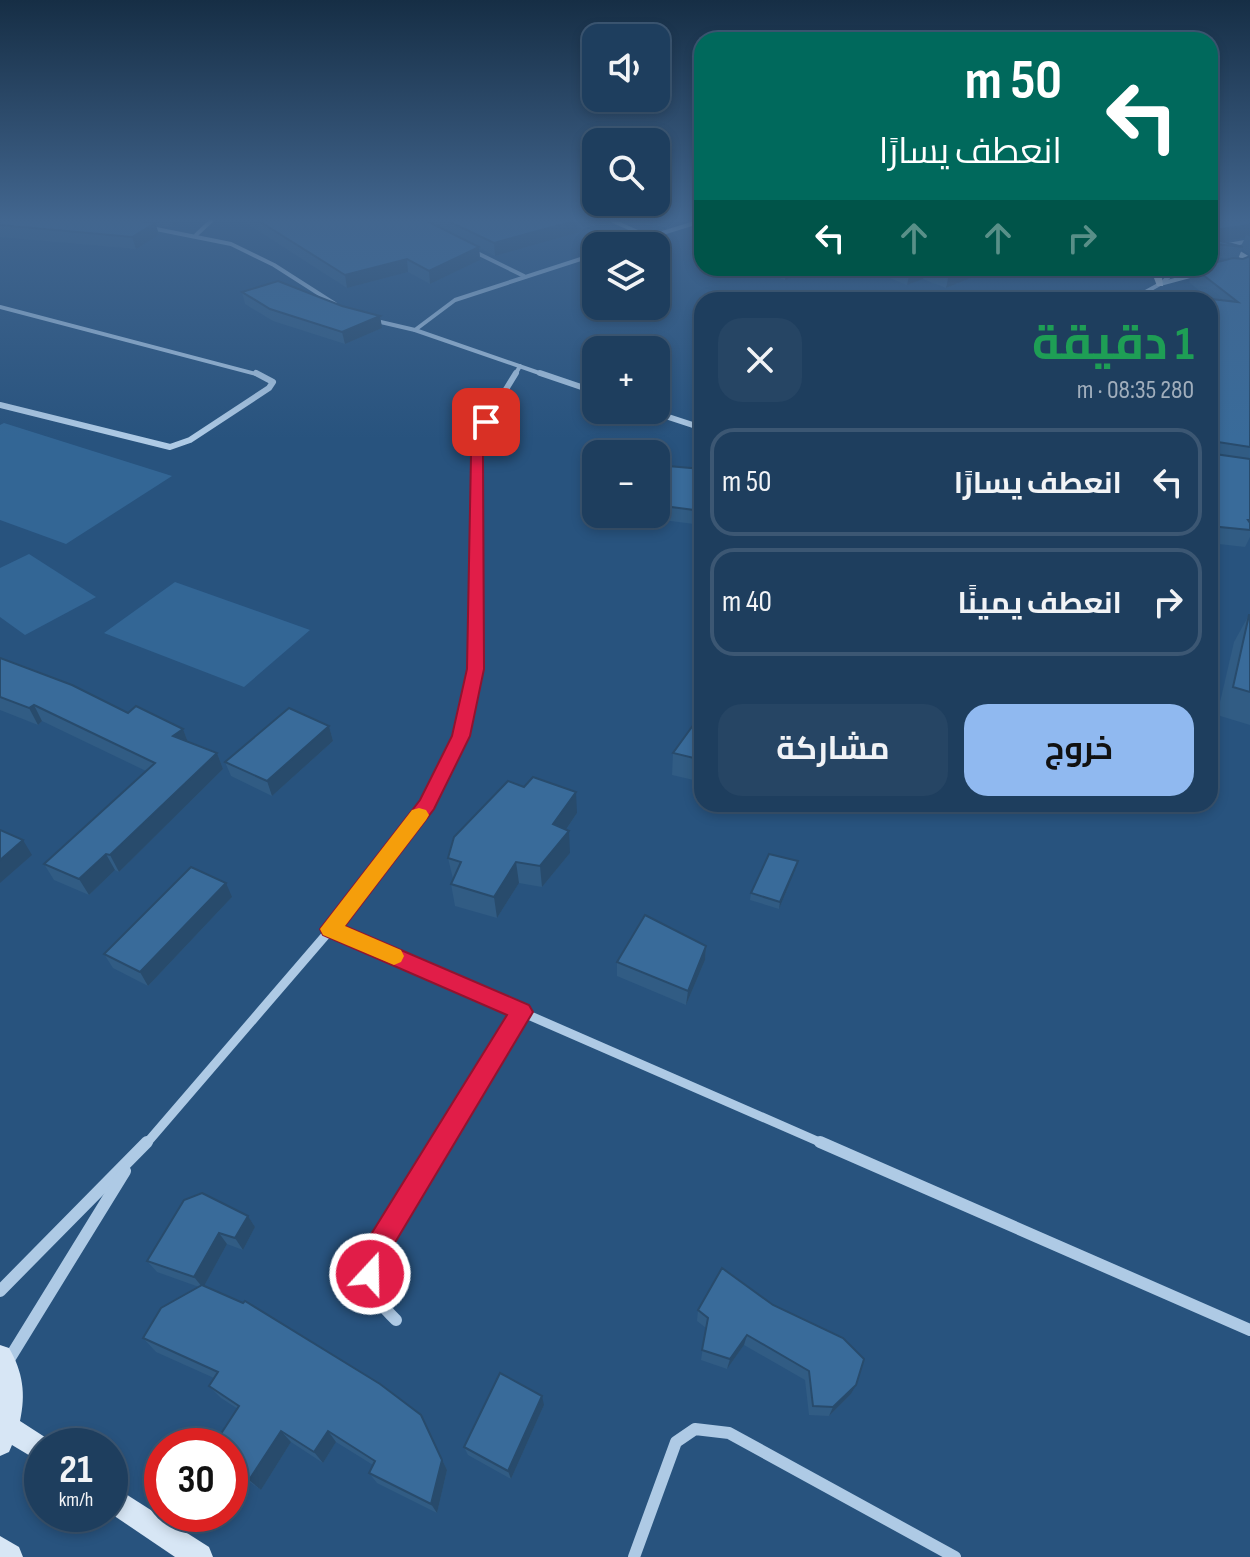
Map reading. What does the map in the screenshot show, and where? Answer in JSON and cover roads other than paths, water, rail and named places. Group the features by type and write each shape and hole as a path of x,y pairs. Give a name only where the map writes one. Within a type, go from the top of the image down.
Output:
{"main road":[{"path":"3,1361 12,1404 4,1435 24,1443"},
{"path":"128,1509 199,1557"},
{"path":"0,1550 9,1557"}],"street":[{"path":"317,294 337,306"},
{"path":"415,330 455,300 473,294"},
{"path":"0,310 7,309 257,373 273,382 269,388 190,440 170,447 2,407"},
{"path":"368,319 415,330 582,387"},
{"path":"0,1291 132,1160 331,929 428,804 461,736 475,669 477,456 486,422 520,366"},
{"path":"670,418 694,425"},
{"path":"331,929 1250,1330"},
{"path":"396,1320 375,1302 370,1274 379,1245 522,1012"},
{"path":"3,1361 132,1160"},
{"path":"634,1557 676,1442 695,1429 729,1433 955,1557"}]}
